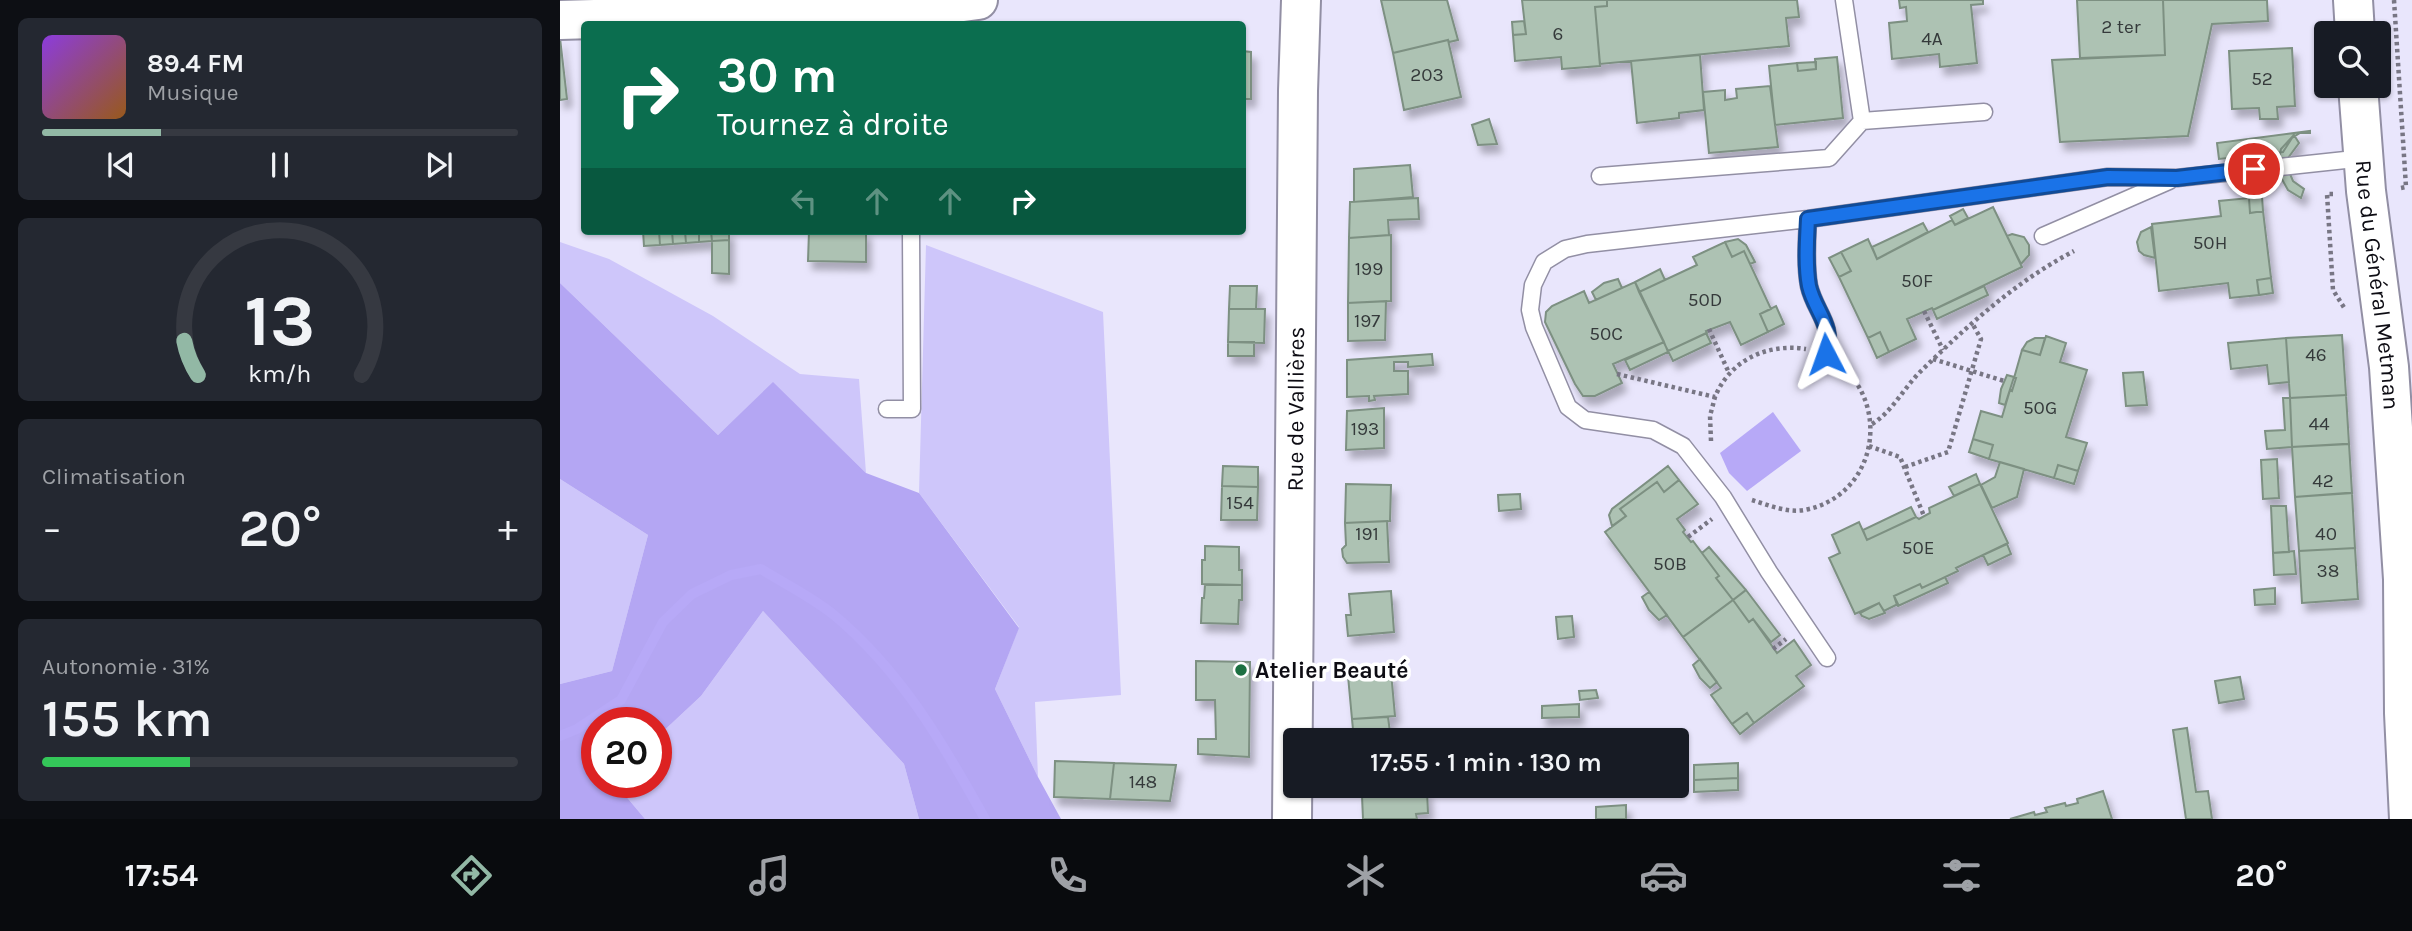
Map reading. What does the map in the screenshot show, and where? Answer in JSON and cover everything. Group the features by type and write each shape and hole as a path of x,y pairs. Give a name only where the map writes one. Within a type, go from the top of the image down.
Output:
{"main road":[{"path":"560,20 818,14 904,17 978,0"},
{"path":"1275,0 1301,17"},
{"path":"2353,0 2354,21"},
{"name":"Rue de Vallières","path":"1292,819 1301,17"},
{"name":"Rue du Général Metman","path":"2359,98 2364,158 2395,367 2409,819"}],"lane":[{"path":"1844,0 1862,121"},
{"path":"1600,176 1829,158 1862,121 1984,112"},
{"path":"1827,658 1723,497 1682,446 1653,430 1585,420 1569,407 1534,327 1530,310 1533,285 1544,262 1565,249 1587,244 1808,219 2108,177 2177,178 2364,158"},
{"path":"2043,236 2177,178"},
{"path":"1808,219 1809,286 1828,330 1826,354"},
{"path":"887,409 912,409 911,235"}],"path":[{"path":"1872,425 1882,418 1933,359 1998,300 2038,272 2082,247"},
{"path":"1924,312 1943,350"},
{"path":"1905,467 1948,452 1981,339 1972,323"},
{"path":"1709,329 1729,373"},
{"path":"1712,448 1710,416 1714,397 1720,384 1742,361 1776,348 1794,347 1826,354 1849,373 1859,388 1872,425 1870,446 1859,472 1833,499 1816,506 1793,510 1750,499"},
{"path":"1933,359 2004,381"},
{"path":"1617,374 1714,397"},
{"path":"1870,446 1900,457 1924,516"}],"shaded area":[{"path":"560,242 609,259 713,316 800,374 859,379 866,473 773,383 718,435 560,283"},
{"path":"926,245 1103,312 1121,695 1035,702 1038,777 995,689 1019,627 919,493"},
{"path":"560,283 718,435 773,382 866,473 919,493 1019,628 995,689 1061,819 919,819 904,764 763,611 701,696 672,723 672,707 581,707 581,798 627,798 645,819 560,819 560,684 612,671 648,535 560,479"},
{"path":"1773,412 1801,451 1747,491 1729,473 1720,453"},
{"path":"560,479 648,535 612,671 560,684"},
{"path":"763,611 904,764 919,819 645,819 627,798 672,798 672,723 701,696"}],"building":[{"path":"1381,0 1447,0 1458,40 1393,53"},
{"path":"1522,0 1607,0 1607,6 1595,7 1600,66 1562,69 1561,57 1515,61 1513,35 1526,34"},
{"path":"1607,0 1797,0 1799,17 1786,18 1789,46 1600,64 1595,7 1607,6"},
{"path":"1899,0 1983,0 1983,4 1971,5 1977,63 1940,67 1939,54 1892,59 1889,23 1907,21 1906,7 1900,8"},
{"path":"2077,0 2163,0 2165,55 2080,58"},
{"path":"2163,0 2267,0 2268,21 2212,24 2188,136 2060,142 2052,60 2165,55"},
{"path":"1524,21 1526,34 1513,35 1512,22"},
{"path":"560,38 567,99 560,100"},
{"path":"1448,40 1461,97 1404,110 1393,53"},
{"path":"2292,48 2295,106 2277,107 2278,119 2260,119 2259,108 2232,109 2229,51"},
{"path":"1246,51 1251,52 1251,99 1246,99"},
{"path":"1700,55 1704,110 1679,113 1679,118 1637,123 1631,61"},
{"path":"1837,57 1843,118 1775,125 1769,66 1797,63 1798,71 1816,69 1815,59"},
{"path":"1816,62 1816,69 1798,71 1797,63"},
{"path":"1770,86 1778,147 1709,153 1703,92 1725,90 1725,100 1737,98 1736,89"},
{"path":"1489,119 1497,144 1478,145 1472,125"},
{"path":"2310,131 2292,138 2283,152 2219,159 2217,143"},
{"path":"2294,135 2299,143 2288,158 2288,169 2293,181 2304,189 2301,198 2288,190 2279,174 2281,149"},
{"path":"1410,165 1413,197 1354,202 1354,169"},
{"path":"2262,196 2263,211 2250,213 2249,198"},
{"path":"1418,198 1419,219 1388,220 1389,235 1349,238 1350,202"},
{"path":"2249,198 2250,213 2263,211 2271,278 2257,280 2259,295 2230,298 2228,283 2159,291 2152,224 2221,216 2219,201"},
{"path":"1993,207 2022,267 1933,310 1932,308 1907,319 1916,339 1889,352 1880,332 1868,338 1839,277 1851,271 1841,252 1868,239 1877,259 1952,220 1955,225"},
{"path":"1963,209 1968,218 1955,225 1950,216"},
{"path":"1923,223 1928,232 1877,259 1872,247"},
{"path":"2151,227 2155,258 2139,251 2137,242 2141,232"},
{"path":"2012,234 2024,237 2029,245 2029,255 2021,264 2007,236"},
{"path":"643,235 659,235 660,245 644,246"},
{"path":"659,235 672,235 673,244 660,245"},
{"path":"672,235 685,235 686,243 673,244"},
{"path":"685,235 699,235 699,242 686,243"},
{"path":"699,235 711,235 712,241 699,242"},
{"path":"711,235 729,235 729,240 712,241"},
{"path":"809,235 866,235 866,262 808,261"},
{"path":"1391,235 1391,301 1348,303 1349,238"},
{"path":"1738,239 1746,245 1755,262 1750,264 1744,251 1732,257 1725,242"},
{"path":"729,240 729,274 712,273 712,241"},
{"path":"1725,242 1732,257 1744,251 1771,309 1760,314 1768,332 1741,345 1730,322 1668,351 1639,292 1697,265 1693,257"},
{"path":"1841,252 1851,271 1839,277 1829,258"},
{"path":"1660,269 1665,280 1639,292 1635,282"},
{"path":"2271,278 2273,293 2259,295 2257,280"},
{"path":"1618,279 1622,288 1596,300 1592,292 1604,283"},
{"path":"1635,282 1664,342 1613,364 1622,383 1595,396 1583,396 1545,322 1546,312 1552,306 1584,291 1589,303"},
{"path":"1230,286 1257,286 1256,309 1229,309"},
{"path":"1984,286 1988,295 1937,319 1933,310"},
{"path":"1386,301 1385,340 1348,341 1348,303"},
{"path":"1776,306 1784,324 1768,332 1760,314"},
{"path":"1229,309 1265,309 1264,343 1228,342"},
{"path":"1880,332 1889,352 1877,358 1868,338"},
{"path":"1706,333 1711,343 1673,361 1668,351"},
{"path":"2342,335 2346,395 2290,398 2286,338"},
{"path":"2046,336 2066,343 2060,362 2087,370 2066,437 2087,443 2078,471 2058,465 2054,478 1989,459 1993,445 1973,439 1981,411 2002,417 2016,378 2022,350 2040,355"},
{"path":"2035,338 2045,338 2040,355 2022,350 2027,342"},
{"path":"2286,338 2289,382 2269,384 2267,365 2231,369 2228,343"},
{"path":"1228,342 1254,342 1254,356 1228,356"},
{"path":"1664,342 1668,352 1630,370 1625,360"},
{"path":"1432,354 1433,365 1408,367 1408,362 1394,362 1394,371 1408,371 1408,394 1374,396 1375,400 1369,401 1369,396 1347,397 1347,360"},
{"path":"2143,372 2147,405 2126,406 2123,373"},
{"path":"2007,375 2014,377 2005,405 1999,403"},
{"path":"2346,395 2349,444 2292,447 2290,398"},
{"path":"2283,398 2290,398 2292,447 2267,449 2265,431 2285,430"},
{"path":"1384,408 1384,448 1346,450 1347,411"},
{"path":"1973,439 1993,445 1989,459 1969,452"},
{"path":"2349,444 2352,493 2295,497 2292,447"},
{"path":"2277,459 2279,498 2263,499 2261,460"},
{"path":"2000,462 2024,469 2017,497 1992,508 1981,485 1995,477"},
{"path":"2058,465 2078,471 2074,484 2054,478"},
{"path":"1223,466 1258,467 1258,487 1222,486"},
{"path":"1668,466 1679,480 1664,492 1657,482 1620,509 1626,516 1612,526 1609,515 1612,509"},
{"path":"1976,474 1980,484 1954,496 1949,487"},
{"path":"1679,480 1698,504 1677,519 1685,530 1683,532 1719,576 1716,578 1733,600 1683,637 1605,532 1626,516 1620,509 1657,482 1664,492"},
{"path":"1346,484 1391,485 1390,521 1345,523"},
{"path":"1980,484 2008,543 1922,588 1920,584 1894,596 1898,604 1884,611 1879,603 1855,614 1829,558 1840,553 1832,535 1859,522 1867,540 1916,517 1919,519 1930,513 1929,508"},
{"path":"1222,486 1258,487 1257,520 1221,520"},
{"path":"2352,493 2355,548 2299,551 2295,497"},
{"path":"1520,494 1521,509 1499,511 1498,495"},
{"path":"2271,506 2286,506 2289,552 2273,553"},
{"path":"1911,507 1916,517 1867,540 1863,530"},
{"path":"1387,521 1389,562 1347,563 1342,549 1346,545 1345,523"},
{"path":"2007,544 2011,554 1988,565 1983,555"},
{"path":"1205,546 1239,547 1242,585 1202,584"},
{"path":"1709,547 1746,590 1733,600 1702,553"},
{"path":"2355,548 2358,599 2302,603 2299,551"},
{"path":"2294,551 2296,574 2274,575 2273,553"},
{"path":"1945,577 1948,583 1897,605 1894,596 1920,584 1922,588"},
{"path":"1205,585 1242,585 1238,624 1201,623"},
{"path":"2275,588 2275,604 2255,605 2254,590"},
{"path":"1746,590 1780,635 1771,642 1753,619 1749,622 1733,600"},
{"path":"1391,591 1394,632 1348,636 1346,615 1351,615 1349,594"},
{"path":"1649,592 1667,615 1659,620 1642,597"},
{"path":"1733,600 1749,622 1753,619 1777,653 1794,640 1811,665 1796,676 1804,686 1754,723 1747,713 1732,724 1711,695 1721,688 1683,637"},
{"path":"1879,603 1885,613 1869,619 1860,613"},
{"path":"1572,616 1574,637 1558,639 1556,617"},
{"path":"1700,659 1717,682 1710,688 1693,665"},
{"path":"1196,661 1250,662 1249,757 1198,754 1198,739 1216,739 1215,700 1196,700"},
{"path":"1391,672 1395,716 1352,719 1348,676"},
{"path":"2240,677 2244,699 2219,703 2215,681"},
{"path":"1596,690 1598,698 1580,700 1579,691"},
{"path":"1579,704 1579,717 1542,718 1542,706"},
{"path":"1747,713 1754,723 1740,734 1732,724"},
{"path":"1388,717 1389,728 1353,728 1352,719"},
{"path":"2187,728 2196,792 2208,791 2212,819 2186,819 2173,730"},
{"path":"1055,761 1114,763 1110,799 1054,797"},
{"path":"1114,763 1176,765 1170,801 1110,799"},
{"path":"1738,763 1738,778 1694,780 1694,765"},
{"path":"1738,778 1738,790 1694,792 1694,780"},
{"path":"2103,791 2112,819 2010,819 2034,812 2035,815 2047,812 2045,808 2065,803 2066,806 2078,803 2077,799"},
{"path":"1362,798 1427,798 1428,813 1416,814 1417,819 1363,819"},
{"path":"1626,805 1626,819 1596,819 1596,807"}],"waterway":[{"path":"560,736 577,729 621,700 663,622 692,594 731,575 761,569 826,608 880,660 919,710 985,819"}],"place":[{"name":"Atelier Beauté","path":"1241,670"}],"route":[{"path":"1826,354 1828,330 1809,286 1808,219 2108,177 2177,178 2254,169"}]}
